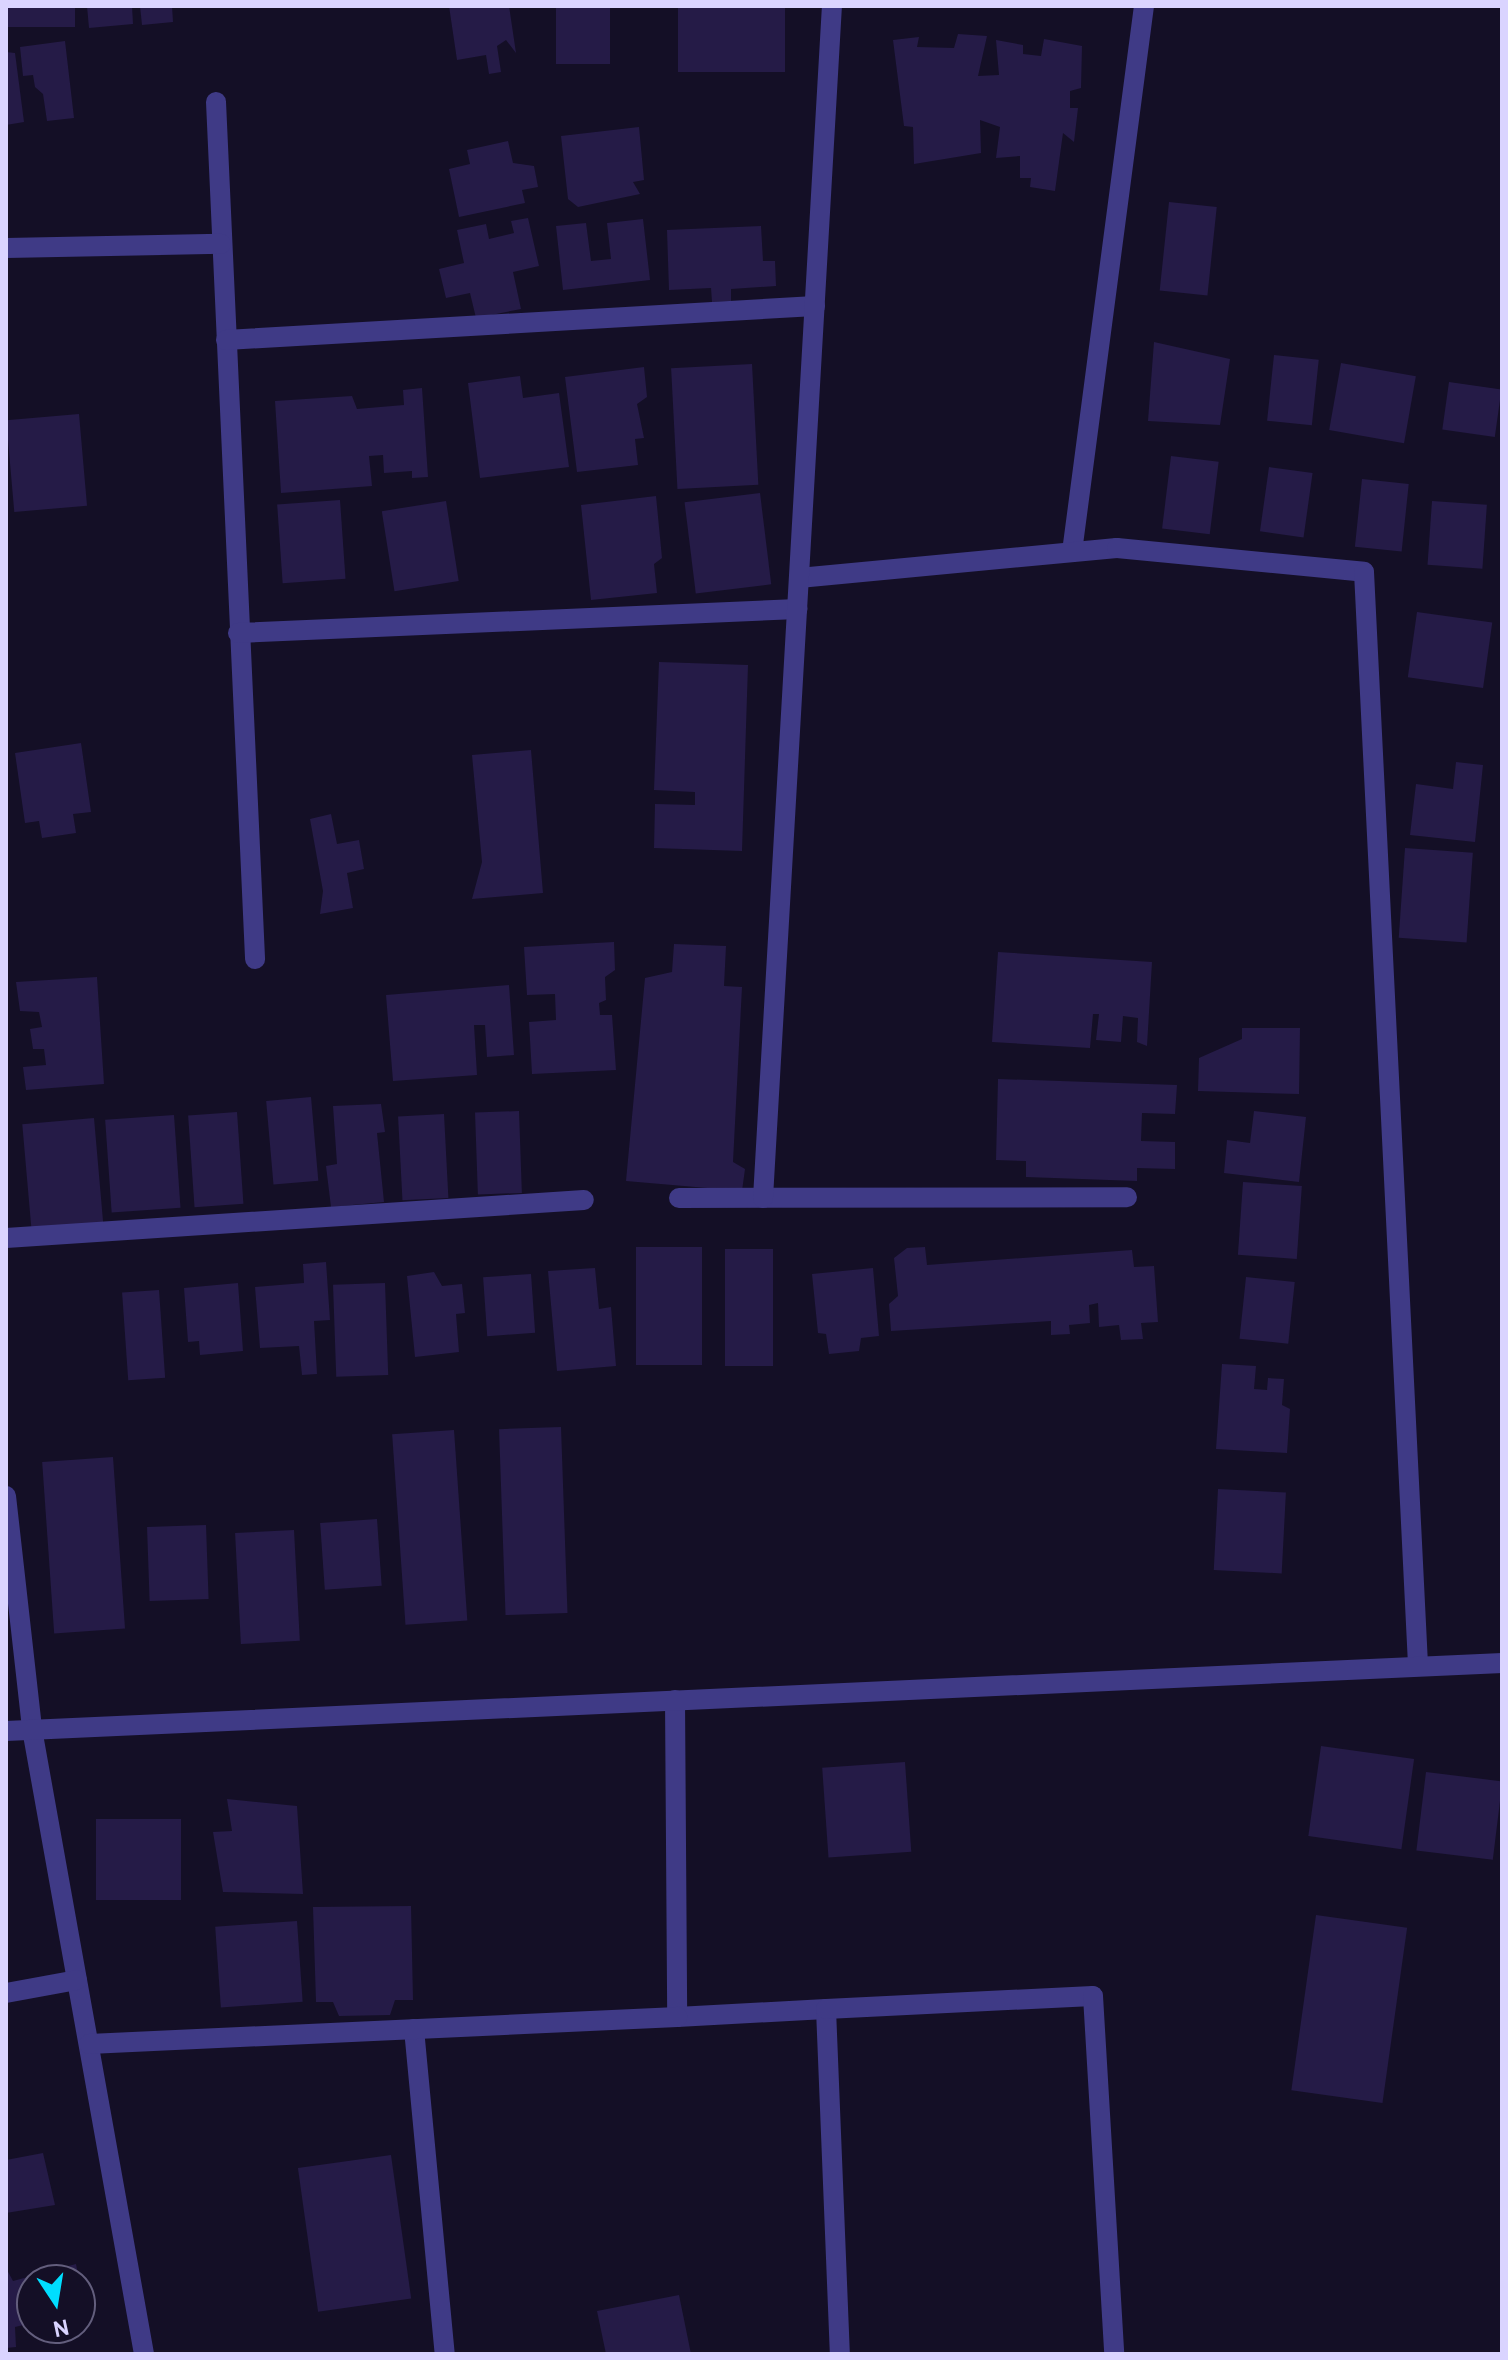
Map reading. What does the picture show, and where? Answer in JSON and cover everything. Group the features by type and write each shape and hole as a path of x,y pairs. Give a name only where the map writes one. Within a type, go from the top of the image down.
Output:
{"street":[{"path":"763,1198 832,6"},
{"path":"1072,552 1144,6"},
{"path":"216,102 255,959"},
{"path":"6,248 221,244"},
{"path":"226,340 815,306"},
{"path":"799,578 1117,548 1364,572 1418,1666"},
{"path":"238,633 797,609"},
{"path":"679,1198 1127,1197"},
{"path":"6,1238 584,1200"},
{"path":"6,1496 32,1729 144,2354"},
{"path":"6,1731 1502,1663"},
{"path":"675,1700 677,2017"},
{"path":"6,1993 77,1980"},
{"path":"89,2044 1093,1996 1114,2354"},
{"path":"826,2009 840,2354"},
{"path":"414,2029 445,2354"}],"building":[{"path":"6,6 75,6 75,27 6,27"},
{"path":"87,6 132,6 133,24 89,28"},
{"path":"140,6 172,6 173,22 142,25"},
{"path":"449,6 509,6 516,53 506,40 497,46 501,72 489,74 486,55 457,60"},
{"path":"556,6 610,6 610,64 556,64"},
{"path":"678,6 785,6 785,72 678,72"},
{"path":"958,34 987,36 978,76 999,75 996,40 1023,45 1023,54 1041,56 1044,39 1082,46 1081,88 1070,91 1070,108 1078,108 1074,142 1063,133 1055,191 1030,187 1031,178 1020,178 1020,156 996,158 1000,127 980,120 981,153 914,164 913,127 904,126 893,40 919,37 917,47 954,48"},
{"path":"65,41 74,118 47,121 43,94 35,87 33,75 23,76 20,47"},
{"path":"6,52 15,53 24,122 6,125"},
{"path":"639,127 644,180 633,182 640,194 578,207 568,199 561,136"},
{"path":"508,141 513,163 534,166 538,187 522,190 525,203 459,217 449,169 470,164 467,150"},
{"path":"1169,202 1217,207 1207,296 1160,291"},
{"path":"528,218 539,266 513,272 521,309 476,318 470,293 446,298 439,269 464,263 457,230 486,224 489,239 514,233 511,221"},
{"path":"643,219 650,280 563,290 556,226 586,223 591,261 611,259 607,223"},
{"path":"761,226 763,261 775,261 776,286 731,289 731,301 712,302 711,288 669,290 667,230"},
{"path":"1154,342 1230,359 1220,425 1148,421"},
{"path":"1274,355 1319,360 1312,425 1267,421"},
{"path":"1341,363 1416,376 1404,443 1329,430"},
{"path":"752,364 758,485 677,489 671,368"},
{"path":"644,367 647,397 637,404 644,438 635,439 638,465 577,472 565,377"},
{"path":"520,376 523,398 559,393 569,467 480,478 468,383"},
{"path":"1449,382 1501,389 1495,437 1442,430"},
{"path":"422,388 428,477 412,478 412,471 384,473 383,455 369,456 372,486 281,493 275,401 352,396 357,409 404,405 403,390"},
{"path":"79,414 87,506 14,512 6,420"},
{"path":"1171,456 1219,462 1210,534 1162,528"},
{"path":"1269,467 1313,473 1304,537 1260,531"},
{"path":"1362,479 1409,484 1402,552 1355,547"},
{"path":"760,493 771,584 696,594 685,502"},
{"path":"656,496 662,558 654,564 657,593 591,600 581,505"},
{"path":"340,500 346,579 283,583 277,504"},
{"path":"446,501 459,581 394,591 382,511"},
{"path":"1432,501 1487,505 1482,569 1428,565"},
{"path":"1417,612 1492,623 1483,688 1408,677"},
{"path":"659,662 748,665 742,851 654,848 655,804 695,805 695,792 654,790"},
{"path":"81,743 91,812 73,814 76,833 42,838 39,821 25,823 15,753"},
{"path":"531,750 543,893 472,899 482,862 472,755"},
{"path":"1456,762 1483,765 1475,842 1410,835 1416,784 1453,789"},
{"path":"331,814 337,844 359,840 364,869 347,873 353,908 320,914 323,891 310,819"},
{"path":"1405,848 1473,853 1467,943 1399,938"},
{"path":"614,942 615,970 605,977 606,1000 599,1003 600,1015 612,1015 616,1070 532,1074 529,1022 556,1020 555,994 527,995 524,947"},
{"path":"674,944 726,946 724,986 742,987 733,1162 745,1169 742,1191 626,1181 645,978 672,972"},
{"path":"998,952 1152,962 1147,1046 1137,1042 1138,1018 1123,1016 1121,1042 1096,1040 1099,1014 1093,1014 1090,1048 992,1042"},
{"path":"97,977 104,1084 26,1090 23,1067 46,1065 44,1049 33,1049 30,1029 42,1027 39,1012 20,1011 16,982"},
{"path":"509,985 514,1055 487,1057 485,1025 474,1025 477,1075 393,1081 386,995"},
{"path":"1242,1028 1300,1028 1299,1094 1198,1091 1199,1058 1242,1039"},
{"path":"998,1079 1177,1085 1175,1114 1142,1113 1141,1141 1175,1142 1175,1169 1137,1168 1137,1181 1026,1177 1026,1161 996,1160"},
{"path":"311,1097 318,1181 273,1185 266,1101"},
{"path":"381,1104 385,1132 377,1133 384,1202 331,1207 326,1166 337,1164 333,1106"},
{"path":"519,1111 522,1193 478,1194 475,1113"},
{"path":"1254,1111 1306,1117 1299,1182 1224,1173 1227,1140 1250,1143"},
{"path":"237,1112 243,1204 195,1207 188,1115"},
{"path":"444,1114 448,1198 402,1200 398,1116"},
{"path":"174,1115 180,1208 112,1213 105,1120"},
{"path":"94,1118 103,1225 32,1231 22,1124"},
{"path":"1243,1182 1302,1186 1297,1259 1238,1255"},
{"path":"636,1247 702,1247 702,1365 636,1365"},
{"path":"925,1247 927,1265 1132,1250 1134,1267 1154,1266 1158,1322 1141,1323 1143,1339 1121,1340 1119,1325 1099,1327 1098,1303 1089,1305 1090,1323 1069,1325 1070,1334 1051,1335 1051,1321 891,1331 889,1304 898,1296 894,1258 907,1248"},
{"path":"725,1249 773,1249 773,1366 725,1366"},
{"path":"326,1262 330,1320 314,1321 317,1374 302,1375 299,1346 260,1348 255,1287 304,1283 303,1264"},
{"path":"595,1268 599,1309 611,1307 616,1366 557,1371 548,1271"},
{"path":"873,1268 879,1336 861,1338 859,1351 829,1354 826,1334 818,1333 812,1274"},
{"path":"434,1272 442,1286 462,1284 465,1313 456,1314 459,1352 415,1357 407,1276"},
{"path":"531,1274 535,1333 487,1336 483,1277"},
{"path":"1246,1277 1295,1282 1288,1344 1240,1339"},
{"path":"238,1283 243,1351 200,1355 199,1341 188,1342 184,1288"},
{"path":"385,1283 388,1375 336,1377 333,1285"},
{"path":"159,1290 165,1378 128,1380 122,1293"},
{"path":"1222,1364 1256,1366 1254,1389 1267,1390 1268,1378 1284,1379 1282,1405 1290,1409 1287,1453 1216,1449"},
{"path":"561,1427 567,1613 506,1615 499,1429"},
{"path":"454,1430 467,1621 405,1625 392,1434"},
{"path":"113,1457 125,1629 54,1634 42,1462"},
{"path":"1218,1489 1286,1493 1282,1573 1214,1570"},
{"path":"377,1519 382,1586 325,1590 320,1523"},
{"path":"206,1525 209,1599 150,1601 147,1527"},
{"path":"294,1530 300,1641 241,1644 235,1533"},
{"path":"1321,1746 1414,1759 1401,1849 1308,1836"},
{"path":"905,1762 911,1852 828,1858 822,1768"},
{"path":"1426,1772 1502,1781 1493,1860 1416,1850"},
{"path":"227,1799 297,1806 303,1894 223,1892 213,1832 232,1831"},
{"path":"96,1819 181,1819 181,1900 96,1900"},
{"path":"411,1906 413,2000 395,2000 390,2015 339,2016 333,2002 316,2002 313,1907"},
{"path":"1316,1915 1407,1928 1382,2103 1291,2090"},
{"path":"297,1921 303,2002 221,2008 215,1927"},
{"path":"43,2153 55,2205 6,2213 6,2160"},
{"path":"391,2155 411,2299 318,2312 298,2168"},
{"path":"6,2268 13,2281 16,2280 16,2347 6,2348"},
{"path":"679,2295 691,2354 606,2354 597,2311"}]}
